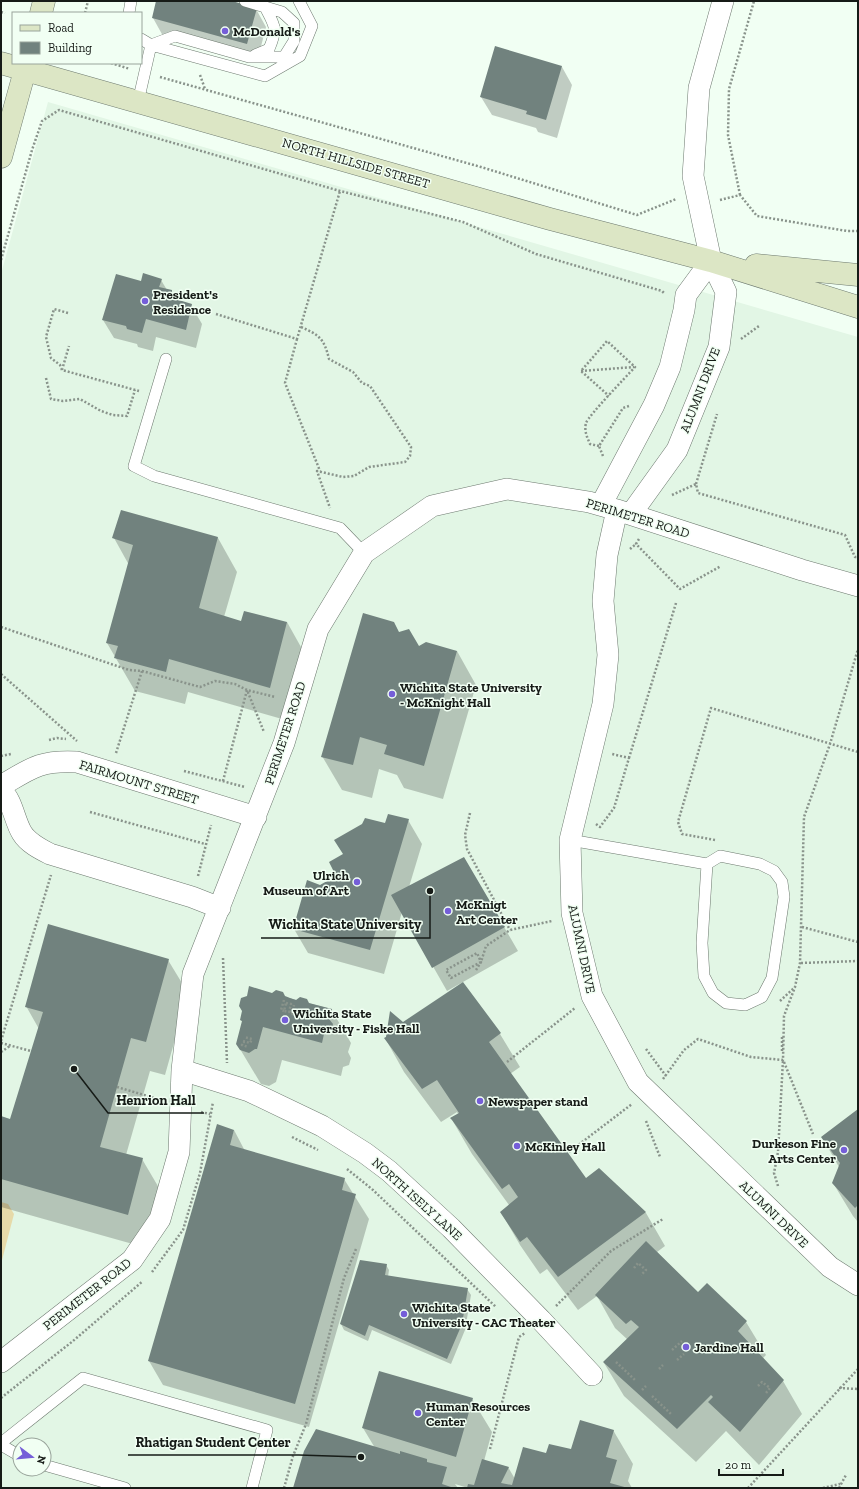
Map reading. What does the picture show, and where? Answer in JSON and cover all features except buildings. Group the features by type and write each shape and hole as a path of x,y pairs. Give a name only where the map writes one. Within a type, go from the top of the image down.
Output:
{"main road":[{"path":"41,12 44,1"},
{"name":"NORTH HILLSIDE STREET","path":"1,63 26,66 138,102 550,219 711,261 858,306"},
{"path":"1,157 26,66"},
{"name":"NORTH HILLSIDE STREET","path":"711,261 858,275"}],"street":[{"path":"711,261 693,176 699,88 723,1"},
{"name":"ALUMNI DRIVE","path":"616,510 677,450 719,347 726,292 711,261 686,295 684,310 670,367 654,405 616,510 607,555 603,601 608,655 603,704 570,840 572,913 592,996 638,1082 830,1267 858,1285"},
{"name":"PERIMETER ROAD","path":"1,1362 132,1260 160,1219 179,1152 182,1070 194,974 284,743 318,629 364,553 432,506 507,489 616,510 858,586"},
{"name":"FAIRMOUNT STREET","path":"1,786 42,764 58,761 77,762 216,806 256,817"},
{"path":"1,790 11,804 22,834 34,846 50,854 192,897 220,908"},
{"name":"NORTH ISELY LANE","path":"182,1070 249,1091 322,1126 365,1153 389,1171 451,1228 541,1320 592,1375"}],"lane":[{"path":"129,12 131,1"},
{"path":"151,45 175,36 249,57 284,57 294,41 294,24 282,12 245,1"},
{"path":"142,40 151,45 265,76 300,56 312,26 299,1"},
{"path":"249,57 269,49 275,35 274,24 265,7"},
{"path":"138,102 151,45"},
{"path":"166,359 134,466 154,476 340,528 364,553"},
{"path":"570,840 707,864 720,856 760,864 774,871 782,882 784,897 772,978 762,997 745,1005 726,1003 712,993 704,976 702,943 707,864"},
{"path":"12,1451 1,1444 83,1378 267,1430 252,1488"},
{"path":"52,1467 125,1488"}],"path":[{"path":"85,12 88,1"},
{"path":"754,1 729,89 728,135 740,195 757,216 847,231 858,231"},
{"path":"1,12 5,14"},
{"path":"114,64 144,74 481,167 637,215 680,198 699,202 740,195"},
{"path":"1,260 32,150 42,121 59,110 61,107"},
{"path":"59,110 340,190 463,222 536,254 662,291 667,296"},
{"path":"321,472 285,383 340,190"},
{"path":"62,370 60,365 52,358 46,337 54,309 68,313"},
{"path":"216,314 297,339"},
{"path":"301,326 319,336 326,348 329,359 353,372 362,383 370,386 411,447 410,456 405,462 369,467 354,476 343,476 317,471 331,510"},
{"path":"581,371 607,341 634,367"},
{"path":"62,370 68,346"},
{"path":"581,371 634,367"},
{"path":"599,446 590,444 585,431 586,422 634,367"},
{"path":"62,370 145,393"},
{"path":"581,371 609,396"},
{"path":"46,378 51,399 63,401 80,399 101,411 112,415 127,416 135,390"},
{"path":"599,446 624,408 636,404"},
{"path":"599,446 604,460"},
{"path":"668,497 696,484 698,493 845,535 855,556 858,557"},
{"path":"639,538 636,544 680,589 746,552"},
{"path":"629,758 676,603"},
{"path":"1,628 129,670 142,671 200,687 215,681 235,684 247,690 282,699"},
{"path":"108,751 116,753 142,671"},
{"path":"1,674 78,741"},
{"path":"247,690 266,736"},
{"path":"223,781 247,690"},
{"path":"719,841 682,834 678,822 711,708 858,752"},
{"path":"197,877 216,806"},
{"path":"90,812 205,844"},
{"path":"470,813 465,835 467,850 510,930"},
{"path":"31,1051 10,1046 1,1042 51,874"},
{"path":"796,890 803,902"},
{"path":"476,970 481,962 486,946 510,930 554,921 554,914"},
{"path":"802,927 858,942"},
{"path":"477,953 481,962 451,978 446,970 477,953"},
{"path":"150,1275 183,1230 200,1173 214,1097 227,1067 223,957"},
{"path":"800,964 858,961"},
{"path":"507,1062 592,996"},
{"path":"285,1001 293,1005 289,1012 284,1011 285,1001"},
{"path":"774,1173 778,1152 783,1060 781,1045 784,1016"},
{"path":"244,1037 252,1039 250,1043 246,1043"},
{"path":"569,1152 648,1092 666,1076 643,1044"},
{"path":"1,1052 10,1046"},
{"path":"783,1060 813,1134"},
{"path":"117,1087 163,1101"},
{"path":"289,1136 323,1153"},
{"path":"342,1166 373,1190 501,1312"},
{"path":"284,1488 293,1456 306,1424 344,1278 356,1249"},
{"path":"634,1268 638,1264 646,1270 641,1274 646,1270 640,1264"},
{"path":"1,1398 73,1341 144,1280"},
{"path":"518,1328 524,1333"},
{"path":"673,1349 681,1341"},
{"path":"677,1360 684,1354"},
{"path":"616,1362 635,1380"},
{"path":"659,1369 663,1364"},
{"path":"748,1488 838,1388 858,1369"},
{"path":"758,1386 762,1382 770,1388 766,1392"},
{"path":"642,1390 646,1386"},
{"path":"838,1388 858,1389"},
{"path":"652,1396 671,1414"},
{"path":"839,1488 846,1475"},
{"path":"823,1488 840,1484"}],"shaded area":[{"path":"48,102 858,337 858,1488 1,1488 1,274"},
{"path":"1,1202 8,1204 14,1214 1,1264"}],"place":[{"name":"McDonald's","path":"225,31"},
{"name":"President's Residence","path":"145,301"},
{"name":"Wichita State University - McKnight Hall","path":"392,694"},
{"name":"Ulrich Museum of Art","path":"357,882"},
{"name":"Wichita State University","path":"430,891"},
{"name":"McKnigt Art Center","path":"448,911"},
{"name":"Wichita State University - Fiske Hall","path":"285,1020"},
{"name":"Henrion Hall","path":"74,1069"},
{"name":"Newspaper stand","path":"480,1101"},
{"name":"McKinley Hall","path":"517,1146"},
{"name":"Durkeson Fine Arts Center","path":"844,1150"},
{"name":"Wichita State University - CAC Theater","path":"404,1314"},
{"name":"Jardine Hall","path":"686,1347"},
{"name":"Human Resources Center","path":"418,1413"},
{"name":"Rhatigan Student Center","path":"361,1457"}]}
